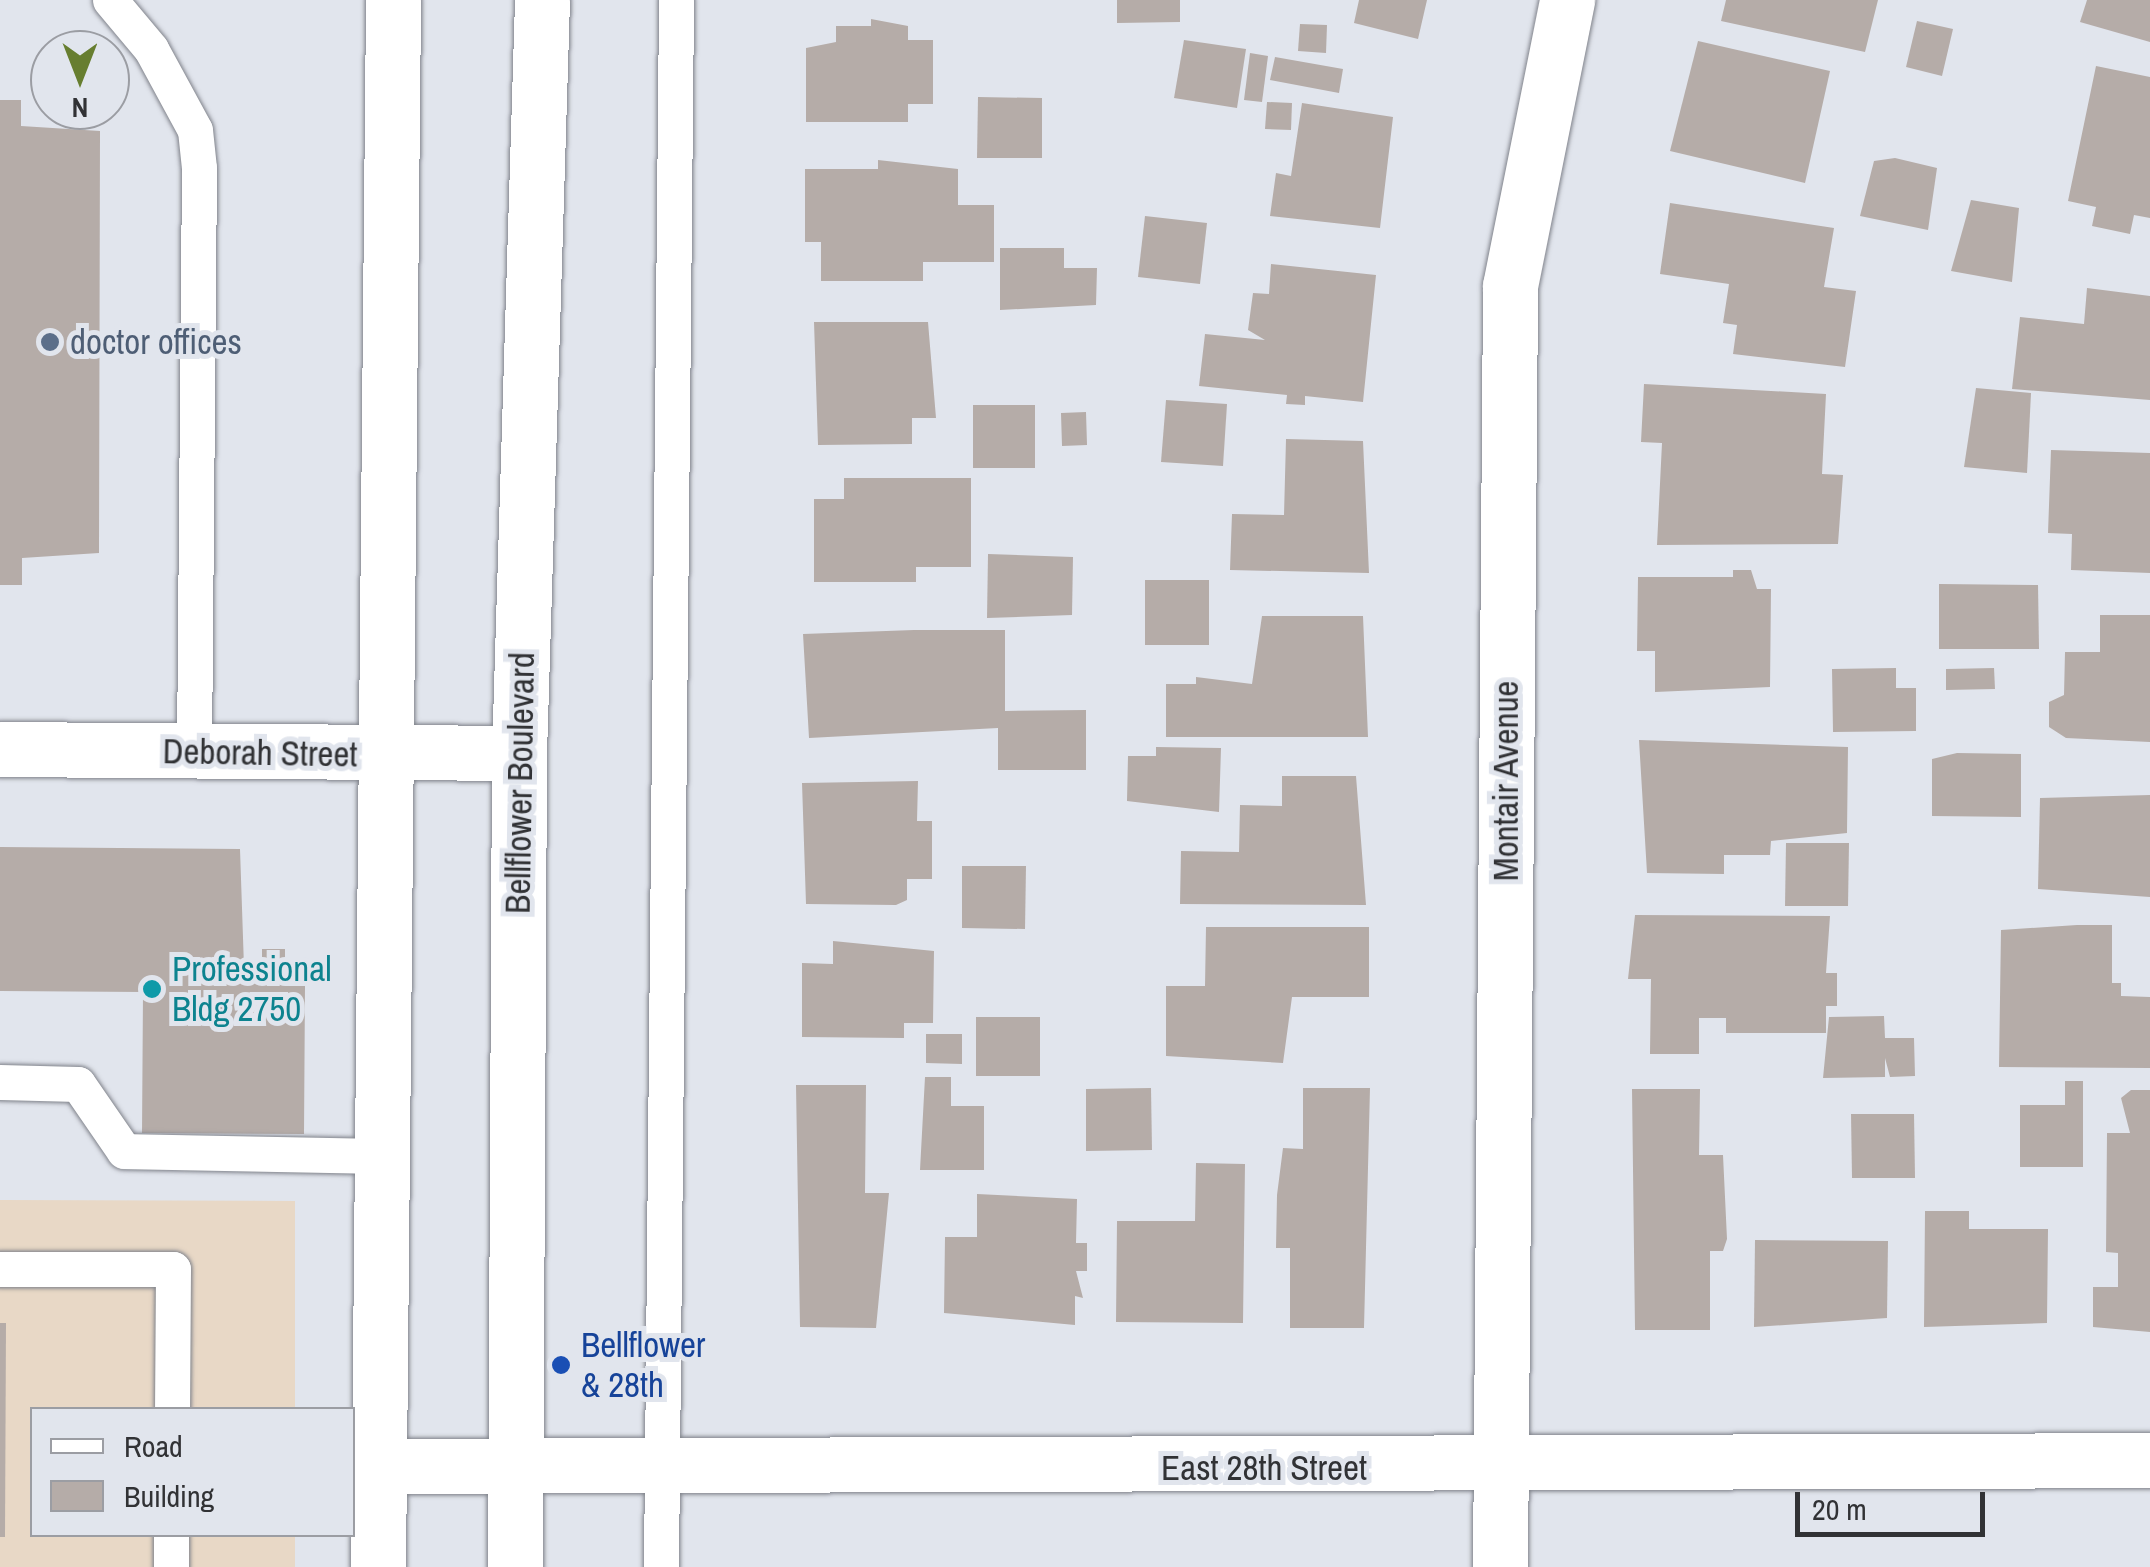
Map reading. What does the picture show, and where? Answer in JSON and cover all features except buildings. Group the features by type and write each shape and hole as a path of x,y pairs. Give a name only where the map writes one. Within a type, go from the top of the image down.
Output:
{"street":[{"path":"378,1567 366,1466 377,1156 393,0"},
{"name":"Bellflower Boulevard","path":"514,1567 519,753 542,0"},
{"name":"Montair Avenue","path":"1500,1567 1510,286 1567,0"},
{"name":"Deborah Street","path":"0,749 519,753"},
{"name":"East 28th Street","path":"366,1466 1501,1468 2150,1460"}],"lane":[{"path":"110,0 151,49 195,130 199,168 194,752"},
{"path":"662,1567 676,0"},
{"path":"0,1082 78,1084 124,1151 377,1156"},
{"path":"0,1268 173,1269 172,1407"},
{"path":"171,1537 171,1567"}],"shaded area":[{"path":"0,1200 295,1201 295,1407 30,1407 30,1537 295,1537 295,1567 0,1567"}],"place":[{"name":"doctor offices","path":"50,342"},
{"name":"Professional Bldg 2750","path":"152,989"},
{"name":"Bellflower & 28th","path":"561,1365"}]}
